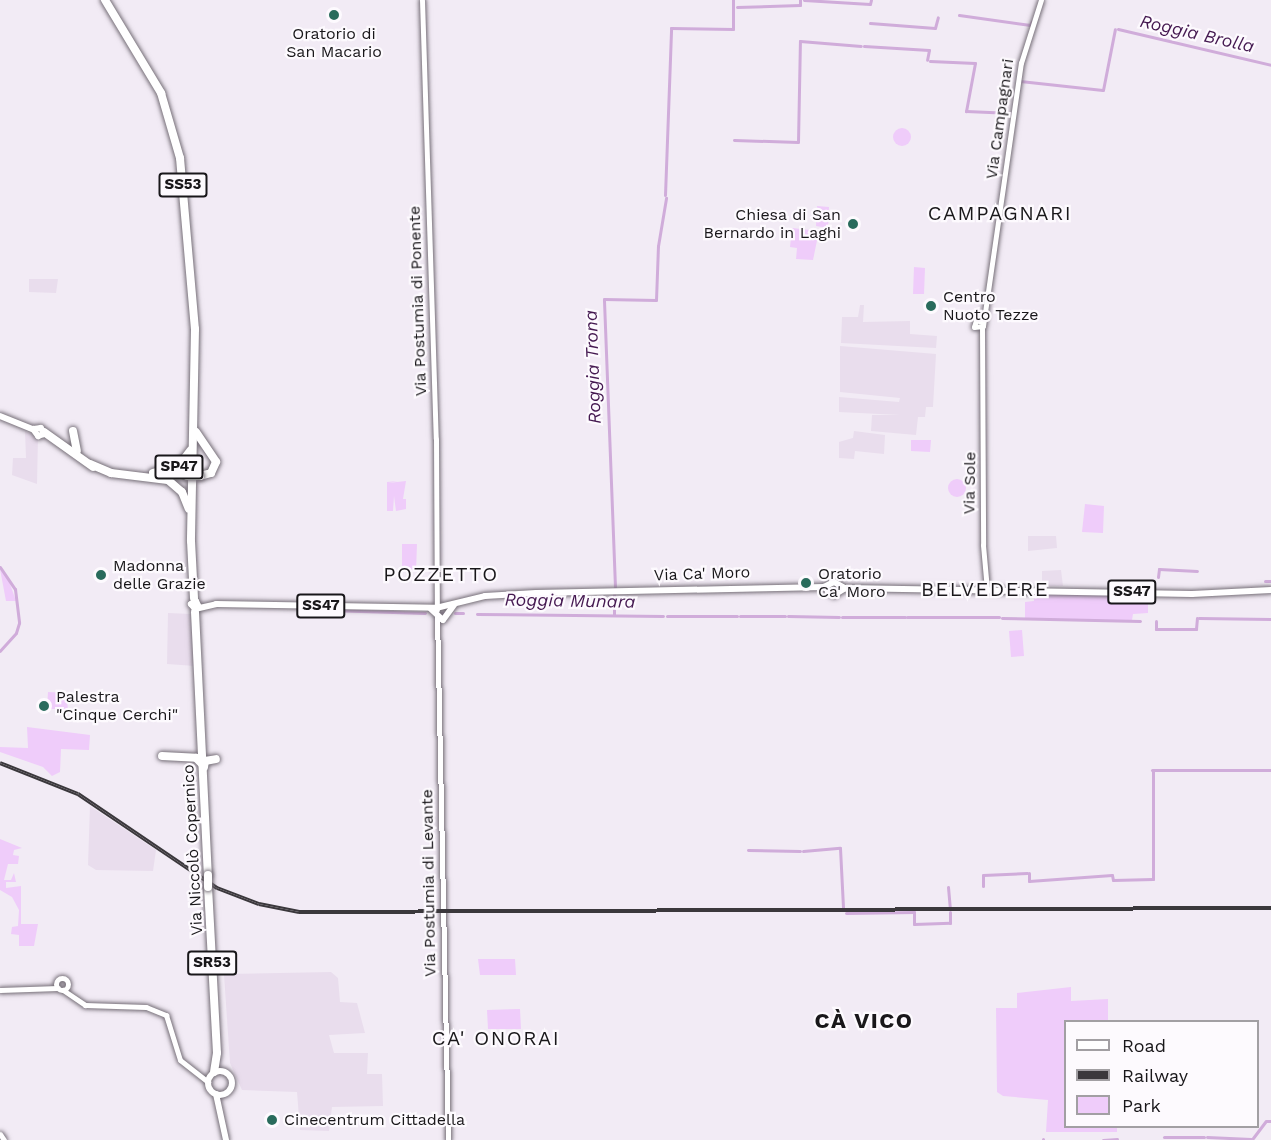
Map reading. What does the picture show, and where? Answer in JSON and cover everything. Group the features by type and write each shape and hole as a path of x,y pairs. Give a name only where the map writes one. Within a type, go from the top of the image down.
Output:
{"highway":[{"name":"SS53","path":"105,0 153,75 176,136 194,312 195,388 190,541 196,605"},
{"name":"SP47","path":"115,474 200,476 213,471 215,457 197,436 195,388"},
{"name":"SP47","path":"115,474 155,473 181,465 191,448 194,407"},
{"name":"SP47","path":"43,433 89,463 115,474 158,477 172,482 186,498 191,525"},
{"path":"43,433 67,443 73,434 75,448 96,471"},
{"name":"SP47","path":"192,499 196,456 205,451 215,457"},
{"path":"191,525 188,561 196,605"},
{"name":"Via Niccolò Copernico","path":"196,605 200,734 217,1053 213,1073"},
{"path":"190,758 199,754 200,734"},
{"path":"201,752 205,758 216,759 205,763 203,783"},
{"path":"162,756 190,758 202,764"},
{"name":"Via Niccolò Copernico","path":"217,1053 225,1072"}],"main road":[{"name":"Via Postumia di Ponente","path":"422,0 438,524 438,610"},
{"name":"Via Campagnari","path":"983,382 983,335 980,325 984,314 1022,55 1041,0"},
{"name":"Via Sole","path":"983,382 987,587"},
{"name":"SP47","path":"0,416 43,433"},
{"path":"0,416 43,433"},
{"name":"Via Ca' Moro","path":"828,587 836,595 842,587"},
{"name":"SS47","path":"842,587 987,587 1192,594 1271,590"},
{"name":"Via Ca' Moro","path":"438,610 492,596 582,591 842,587"},
{"name":"SS47","path":"196,605 438,610"},
{"name":"Via Postumia di Levante","path":"438,610 448,1140"},
{"path":"0,990 61,987 91,1007 146,1007 166,1015 180,1060 208,1082 219,1094 226,1140"},
{"path":"201,1076 225,1072 232,1085 219,1094"},
{"name":"SR53","path":"208,1082 213,1073"},
{"path":"0,1134 4,1140"}],"shaded area":[{"path":"29,279 58,279 56,293 29,292"},
{"path":"860,305 864,305 863,322 910,321 910,334 937,336 936,348 841,343 842,317 858,317"},
{"path":"840,346 936,354 933,407 926,407 925,417 918,417 916,435 871,431 872,415 900,415 839,412 839,397 899,402 900,398 840,392"},
{"path":"25,431 38,437 37,484 12,475 13,458 26,458"},
{"path":"854,431 885,435 884,454 855,451 854,459 839,458 839,442 853,438"},
{"path":"1028,536 1056,536 1057,548 1028,551"},
{"path":"1061,570 1063,586 1042,586 1042,571"},
{"path":"168,613 191,614 195,666 167,664"},
{"path":"90,806 156,850 153,871 96,870 88,865"},
{"path":"331,972 338,978 340,1002 357,1003 365,1033 329,1035 334,1053 368,1053 367,1074 382,1074 383,1106 332,1107 329,1131 300,1130 297,1092 242,1090 230,1063 224,974"}],"green space":[{"path":"902,128 908,131 911,137 908,143 902,146 896,143 893,137 896,131"},
{"path":"817,206 829,207 828,228 816,226"},
{"path":"792,228 819,231 813,260 796,259 797,248 790,247"},
{"path":"914,267 925,268 924,294 913,294"},
{"path":"911,440 931,440 930,452 911,451"},
{"path":"957,479 965,484 966,488 961,496 957,497 949,492 948,488 953,480"},
{"path":"398,481 388,483 406,481 403,499 406,499 406,509 396,511 394,496 393,511 387,511 387,482"},
{"path":"1085,504 1104,506 1103,533 1082,532"},
{"path":"402,544 417,544 416,571 402,571"},
{"path":"0,569 9,581 16,601 6,601"},
{"path":"1033,591 1148,594 1148,613 1133,614 1132,620 1022,620 1025,618 1025,602 1034,601"},
{"path":"1022,630 1024,656 1011,657 1009,631"},
{"path":"48,692 66,693 68,709 47,709"},
{"path":"27,727 90,735 89,750 61,749 60,772 52,776 43,767 0,752 0,747 28,748"},
{"path":"0,839 22,848 14,850 13,855 19,856 18,864 8,864 4,880 11,880 14,873 16,882 6,882 6,888 21,886 21,924 38,924 34,946 19,946 19,935 11,934 12,927 18,926 19,910 12,897 0,890"},
{"path":"478,959 515,959 516,975 480,975"},
{"path":"1071,987 1071,1001 1108,999 1108,1020 1064,1020 1064,1128 1117,1128 1117,1132 1046,1132 1048,1100 1003,1096 997,1092 996,1008 1017,1008 1017,993"},
{"path":"520,1009 521,1029 488,1029 487,1010"}],"waterway":[{"name":"Roggia Trona","path":"665,195 671,28 733,29 733,0"},
{"path":"737,7 800,5 800,0"},
{"path":"804,0 870,4 871,0"},
{"path":"959,15 1030,25 1032,21"},
{"path":"870,23 935,28 938,17"},
{"name":"Roggia Brolla","path":"1020,81 1103,90 1115,29"},
{"name":"Roggia Brolla","path":"1118,29 1271,65"},
{"name":"Roggia Brolla","path":"734,140 798,142 800,41 861,46"},
{"name":"Roggia Brolla","path":"864,46 929,50 927,60"},
{"name":"Roggia Brolla","path":"930,61 975,63 966,111 1012,113"},
{"name":"Roggia Trona","path":"615,587 604,299 656,300 658,246 666,198"},
{"path":"0,567 15,589 19,623 16,633 0,651"},
{"path":"1158,577 1159,569 1197,571"},
{"path":"1265,581 1271,581"},
{"name":"Roggia Trona","path":"614,593 614,615"},
{"name":"Roggia Munara","path":"297,608 310,609"},
{"name":"Roggia Munara","path":"329,610 425,613"},
{"name":"Roggia Munara","path":"440,613 446,613"},
{"name":"Roggia Munara","path":"455,613 463,613"},
{"name":"Roggia Munara","path":"477,614 663,616"},
{"name":"Roggia Munara","path":"667,616 737,616"},
{"name":"Roggia Munara","path":"740,616 785,616"},
{"name":"Roggia Munara","path":"788,616 839,617"},
{"name":"Roggia Munara","path":"842,617 905,617"},
{"name":"Roggia Munara","path":"907,617 999,617"},
{"name":"Roggia Munara","path":"1002,618 1140,621"},
{"name":"Roggia Munara","path":"1156,621 1156,629 1196,629 1197,618"},
{"name":"Roggia Munara","path":"1199,618 1271,619"},
{"path":"1152,770 1271,770"},
{"path":"1029,873 1029,881 1112,875 1113,880 1153,879 1153,771"},
{"path":"803,851 840,848 843,908"},
{"path":"748,850 800,851"},
{"path":"983,886 983,875 1027,873"},
{"path":"948,887 950,908"},
{"path":"846,913 914,912 914,924 950,923 950,912"},
{"path":"1253,1138 1266,1121 1271,1121"},
{"path":"1164,1137 1204,1137"},
{"path":"1207,1137 1251,1139"},
{"path":"1103,1140 1117,1139"}],"railway":[{"path":"0,763 78,794 217,888 259,904 299,912 1271,908"}],"place":[{"name":"Oratorio di San Macario","path":"334,15"},
{"name":"Chiesa di San Bernardo in Laghi","path":"853,224"},
{"name":"Centro Nuoto Tezze","path":"931,306"},
{"name":"Madonna delle Grazie","path":"101,575"},
{"name":"Oratorio Ca' Moro","path":"806,583"},
{"name":"Palestra \"Cinque Cerchi\"","path":"44,706"},
{"name":"Cinecentrum Cittadella","path":"272,1120"}],"district":[{"name":"CAMPAGNARI","path":"1000,213"},
{"name":"POZZETTO","path":"441,574"},
{"name":"BELVEDERE","path":"985,589"},
{"name":"CÀ VICO","path":"864,1021"},
{"name":"CA' ONORAI","path":"496,1038"}]}
